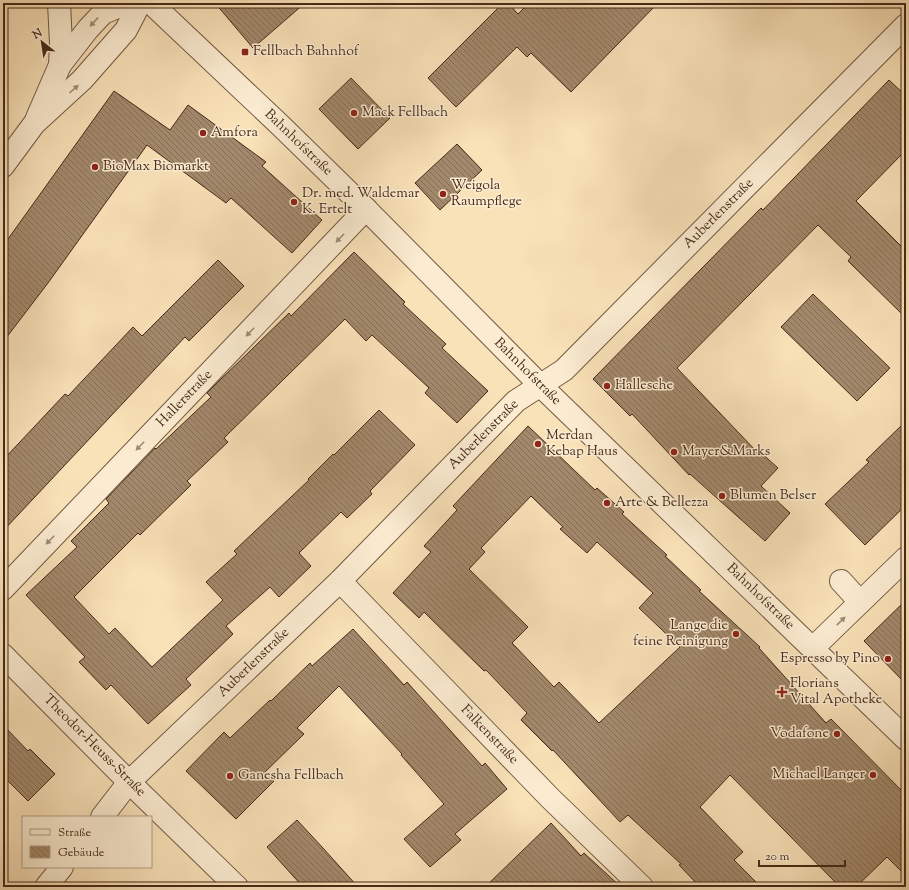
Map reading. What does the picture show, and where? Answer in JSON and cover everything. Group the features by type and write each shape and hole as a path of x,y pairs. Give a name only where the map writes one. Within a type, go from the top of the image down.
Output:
{"street":[{"path":"59,3 61,44 60,65"},
{"path":"34,124 60,65 103,12 127,3"},
{"path":"3,166 34,124 82,80 126,30 140,3"},
{"name":"Bahnhofstraße","path":"151,3 280,125 541,386 906,739"},
{"name":"Auberlenstraße","path":"103,816 129,782 340,581 516,401 564,370 906,25"},
{"name":"Hallerstraße","path":"3,589 366,210"},
{"path":"813,648 906,558"},
{"name":"Falkenstraße","path":"340,581 550,798 642,887"},
{"path":"841,581 860,602"},
{"name":"Theodor-Heuss-Straße","path":"3,655 129,782 237,887"},
{"path":"46,887 61,868"}],"building":[{"path":"215,3 305,3 253,48"},
{"path":"503,3 508,3 518,14 529,3 658,3 571,92 531,53 527,57 517,47 456,107 428,78"},
{"name":"Mack Fellbach","path":"351,78 390,118 358,149 319,109"},
{"path":"889,80 906,96 906,150 856,201 906,251 906,318 848,261 851,257 818,225 677,368 757,452 759,451 778,468 761,486 790,513 765,541 690,474 689,475 632,414 630,416 593,379 761,208 763,210"},
{"path":"114,91 170,130 188,105 266,162 262,166 322,220 292,253 231,198 226,203 147,145 48,283 3,342 3,246"},
{"path":"457,144 482,170 440,210 415,183"},
{"path":"354,252 405,302 403,304 446,344 442,348 488,391 457,423 425,393 429,388 372,335 366,341 345,319 224,438 228,442 187,481 191,485 140,535 138,533 74,597 109,634 115,628 152,667 223,600 206,582 237,554 234,551 309,480 308,479 333,454 334,455 379,410 415,445 370,491 372,494 347,518 341,512 299,553 311,566 279,597 270,587 226,626 233,634 186,679 191,685 148,724 111,685 106,690 79,662 85,657 26,595 77,547 71,541 109,503 106,499 155,448 156,449 211,397 207,393 289,313 291,316"},
{"path":"218,260 244,286 189,341 185,337 3,531 3,460 65,394 68,396 133,327 142,336"},
{"path":"813,294 890,368 857,401 781,327"},
{"path":"906,421 906,505 865,545 825,504 869,462 866,460"},
{"path":"528,426 595,490 597,488 624,512 622,514 667,555 665,556 701,590 699,591 760,647 759,648 826,723 831,719 906,795 906,876 887,857 856,887 840,887 730,775 700,807 743,852 734,860 761,887 700,887 679,865 681,864 628,815 620,822 553,750 552,751 521,720 527,713 486,670 484,671 424,612 419,618 393,593 431,552 424,546 457,510 453,506","holes":["531,496 563,527 560,529 587,553 597,542 653,593 639,608 680,647 599,723 559,682 554,687 512,643 528,627 469,569 485,552 481,548"]},
{"path":"906,600 906,684 864,641"},
{"path":"353,629 404,685 407,682 482,766 485,763 507,789 455,834 461,840 430,867 404,839 444,804 401,755 402,754 339,686 297,728 304,734 265,772 274,781 236,819 186,771 224,732 230,738 310,663 312,666"},
{"path":"3,725 28,751 30,749 55,774 28,801 3,776"},
{"path":"297,820 358,887 303,887 267,847"},
{"path":"551,823 581,856 584,853 621,887 485,887"}],"place":[{"name":"Fellbach Bahnhof","path":"245,52"},
{"name":"Mack Fellbach","path":"354,113"},
{"name":"Amfora","path":"203,133"},
{"name":"BioMax Biomarkt","path":"95,167"},
{"name":"Weigola Raumpflege","path":"443,194"},
{"name":"Dr. med. Waldemar K. Ertelt","path":"294,202"},
{"name":"Hallesche","path":"607,386"},
{"name":"Merdan Kebap Haus","path":"538,444"},
{"name":"Mayer&Marks","path":"674,452"},
{"name":"Blumen Belser","path":"722,496"},
{"name":"Arte & Bellezza","path":"607,503"},
{"name":"Lange die feine Reinigung","path":"736,634"},
{"name":"Espresso by Pino","path":"888,659"},
{"name":"Florians Vital Apotheke","path":"782,692"},
{"name":"Vodafone","path":"837,734"},
{"name":"Michael Langer","path":"873,775"},
{"name":"Ganesha Fellbach","path":"230,776"}]}
